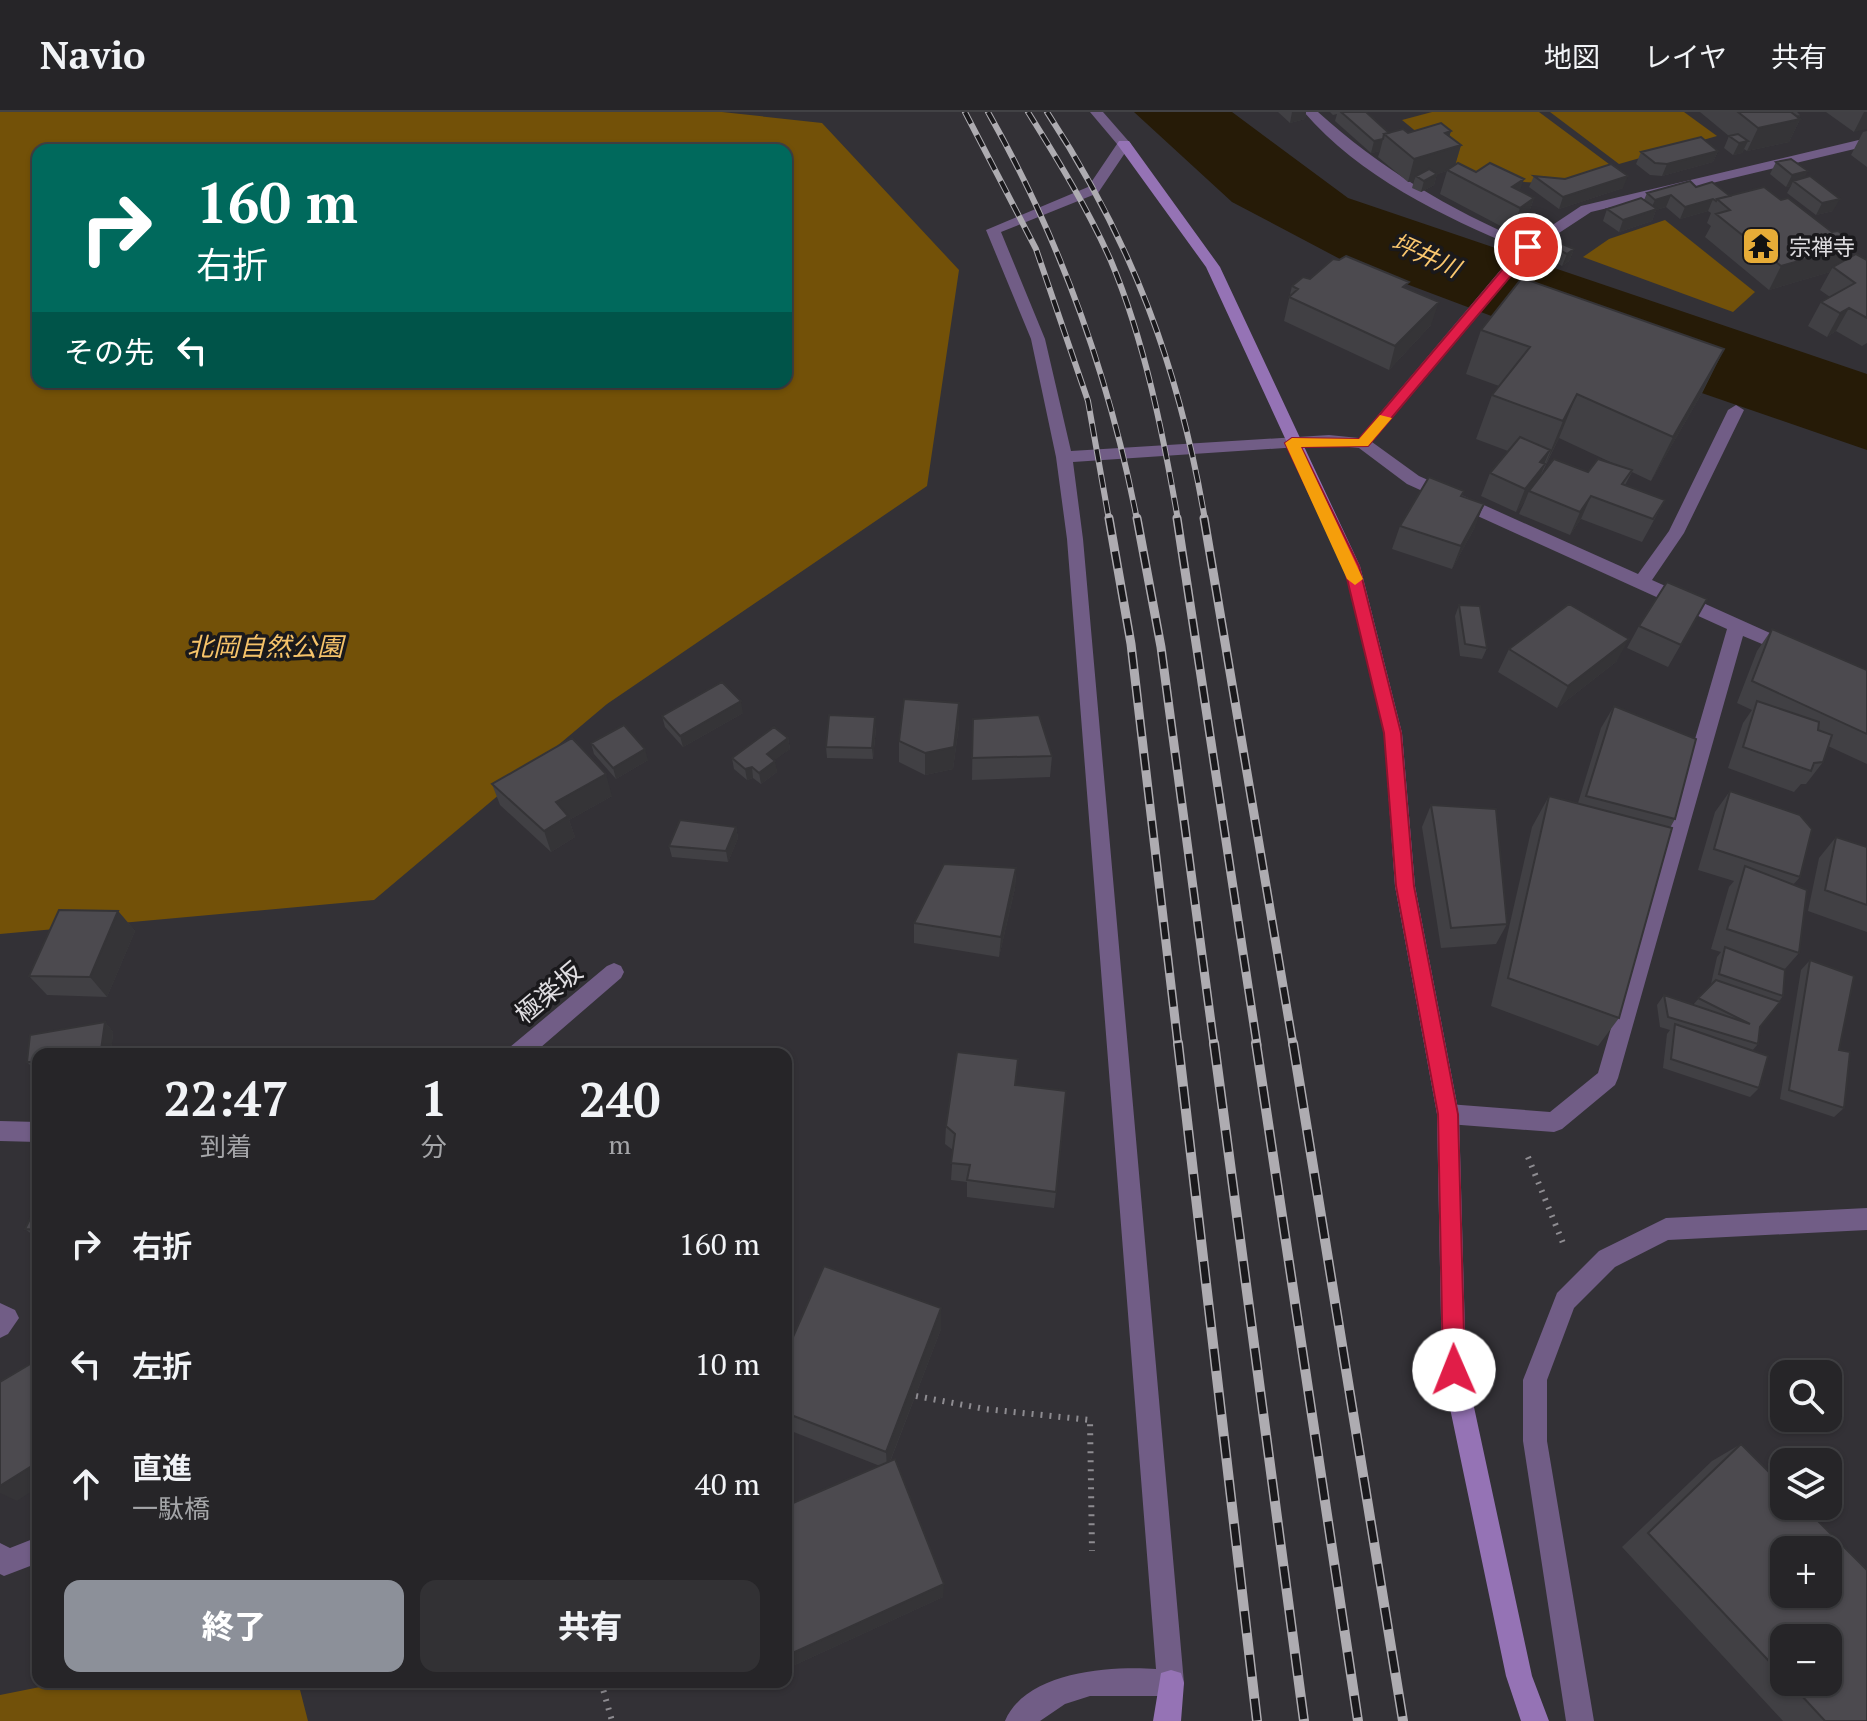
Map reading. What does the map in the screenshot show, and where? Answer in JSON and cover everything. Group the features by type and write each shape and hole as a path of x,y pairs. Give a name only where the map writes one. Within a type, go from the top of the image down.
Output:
{"street":[{"path":"1096,112 1124,144 1213,267 1292,443 1352,566 1393,733 1405,886 1448,1114 1454,1370 1519,1676 1535,1721"},
{"path":"1310,112 1346,145 1409,191 1468,223 1528,247"},
{"path":"1363,443 1528,247 1586,209 1867,142"},
{"path":"1124,144 1093,190 993,230 1038,339 1064,457 1078,571 1171,1683 1167,1721"},
{"path":"1641,583 1676,533 1736,410"},
{"path":"1064,457 1292,443 1363,443 1413,480 1809,659"},
{"path":"1448,1114 1554,1122 1607,1078 1737,625"},
{"name":"極楽坂","path":"525,1048 614,972"},
{"path":"0,1131 32,1132"},
{"path":"1580,1721 1535,1441 1535,1380 1565,1301 1607,1259 1666,1229 1867,1219"},
{"path":"0,1315 7,1318 0,1326"},
{"path":"0,1556 4,1563 32,1552"},
{"path":"1019,1721 1056,1691 1099,1679 1171,1683"}],"path":[{"path":"1513,1119 1580,1286"},
{"path":"916,1396 985,1409 1090,1420 1092,1551"},
{"path":"603,1688 612,1721"}],"shaded area":[{"path":"1432,112 1539,112 1613,167 1558,184 1474,179 1402,120"},
{"path":"1550,112 1684,112 1717,136 1619,164"},
{"path":"1665,220 1755,292 1733,312 1583,257 1609,239"},
{"path":"35,1688 300,1688 308,1721 0,1721 0,1695"}],"green space":[{"name":"北岡自然公園","path":"0,112 722,112 822,123 959,270 927,486 607,704 374,900 0,934"}],"water":[{"name":"坪井川","path":"1134,112 1232,112 1348,198 1867,374 1867,450 1638,371 1340,259 1232,202"}],"building":[{"path":"1341,112 1366,112 1389,133 1384,134 1383,139 1374,141"},
{"path":"1738,112 1791,112 1800,119 1758,128"},
{"path":"1441,123 1451,131 1445,133 1461,145 1414,159 1384,134 1403,129 1408,133"},
{"path":"1738,134 1748,141 1739,143 1729,136"},
{"path":"1701,137 1718,151 1667,164 1655,163 1641,152"},
{"path":"1791,159 1808,171 1792,175 1776,162"},
{"path":"1458,163 1476,172 1490,163 1524,179 1512,187 1534,198 1520,208 1447,170"},
{"path":"1611,164 1628,176 1563,197 1534,176 1565,179"},
{"path":"1429,169 1437,174 1424,181 1416,176"},
{"path":"1810,176 1840,199 1822,203 1793,181"},
{"path":"1690,181 1696,187 1712,182 1730,196 1685,207 1671,195 1655,200 1647,193"},
{"path":"1764,187 1781,200 1788,198 1832,232 1838,231 1856,245 1781,266 1716,214 1730,210 1717,199"},
{"path":"1641,198 1657,209 1623,220 1607,209"},
{"path":"1558,242 1574,249 1567,254 1551,246"},
{"path":"1856,254 1867,260 1867,318 1849,308 1840,313 1821,302 1855,283 1833,267"},
{"path":"1346,256 1409,282 1403,287 1439,302 1395,346 1289,297 1298,289 1292,286 1303,277 1310,279 1333,259"},
{"path":"1522,278 1724,349 1673,437 1577,394 1563,421 1492,395 1530,347 1481,330"},
{"path":"1520,437 1550,450 1540,462 1545,464 1525,489 1490,473"},
{"path":"1554,459 1588,472 1598,459 1632,470 1622,484 1665,500 1653,519 1591,496 1580,512 1529,491"},
{"path":"1429,477 1464,491 1461,496 1484,504 1461,546 1400,526"},
{"path":"1667,582 1707,599 1681,645 1639,626"},
{"path":"1569,604 1629,639 1568,686 1509,649"},
{"path":"1459,605 1480,606 1487,648 1465,644"},
{"path":"1772,629 1867,670 1867,734 1752,681"},
{"path":"722,682 741,701 680,736 662,716"},
{"path":"904,699 959,703 954,747 925,753 899,741"},
{"path":"1757,701 1819,722 1818,730 1832,735 1823,762 1814,763 1811,771 1743,747"},
{"path":"1614,706 1696,739 1675,819 1586,796"},
{"path":"829,715 875,717 872,748 826,747"},
{"path":"1039,715 1052,756 972,758 973,719"},
{"path":"624,725 645,749 613,768 591,743"},
{"path":"774,727 788,738 767,754 775,761 759,773 752,767 745,769 732,758"},
{"path":"572,738 606,774 556,802 568,816 544,831 492,784"},
{"path":"1730,791 1800,815 1812,829 1800,877 1714,849"},
{"path":"1549,796 1672,828 1619,1018 1508,978"},
{"path":"1431,805 1496,809 1507,924 1451,928"},
{"path":"680,820 736,827 726,851 669,846"},
{"path":"1836,837 1867,847 1867,905 1825,890"},
{"path":"944,864 1016,868 1001,937 914,923"},
{"path":"1745,866 1807,890 1799,953 1727,929"},
{"path":"59,910 118,911 90,977 29,976"},
{"path":"1725,947 1785,970 1783,996 1719,974"},
{"path":"1810,960 1854,976 1839,1050 1850,1052 1844,1108 1789,1090"},
{"path":"1716,980 1780,1002 1760,1027 1758,1044 1668,1017 1664,995 1750,1024 1698,998"},
{"path":"105,1022 101,1048 32,1048 32,1062 27,1062 30,1035"},
{"path":"1675,1024 1768,1056 1759,1088 1671,1059"},
{"path":"957,1052 1018,1059 1015,1085 1066,1091 1056,1192 967,1180 970,1165 951,1163 955,1134 946,1126"},
{"path":"32,1215 32,1230 25,1229"},
{"path":"824,1266 941,1308 886,1452 792,1415 792,1339"},
{"path":"32,1363 32,1466 0,1486 0,1382"},
{"path":"1741,1444 1770,1473 1770,1520 1817,1520 1833,1536 1770,1536 1770,1608 1842,1608 1842,1545 1867,1570 1867,1721 1825,1721 1802,1696 1842,1696 1842,1624 1770,1624 1770,1662 1648,1533"},
{"path":"895,1459 944,1584 792,1653 792,1503"}],"railway":[{"path":"965,112 1036,249 1088,401 1109,520"},
{"path":"988,112 1038,210 1079,310 1112,413 1137,520"},
{"path":"1028,112 1093,223 1123,292 1152,389 1178,520"},
{"path":"1047,112 1104,209 1148,307 1181,410 1205,520"},
{"path":"1109,518 1131,644 1178,1045"},
{"path":"1137,518 1161,647 1214,1045"},
{"path":"1177,518 1257,1045"},
{"path":"1204,518 1293,1045"},
{"path":"1178,1043 1257,1721"},
{"path":"1214,1043 1304,1721"},
{"path":"1256,1043 1358,1721"},
{"path":"1293,1043 1403,1721"}],"slow traffic":[{"path":"1355,579 1352,566 1292,443 1329,440 1363,443 1385,418"}],"place":[{"name":"宗禅寺","path":"1761,246"}],"route":[{"path":"1454,1370 1448,1114 1405,886 1393,733 1352,566 1292,443 1329,440 1363,443 1528,247"}]}
